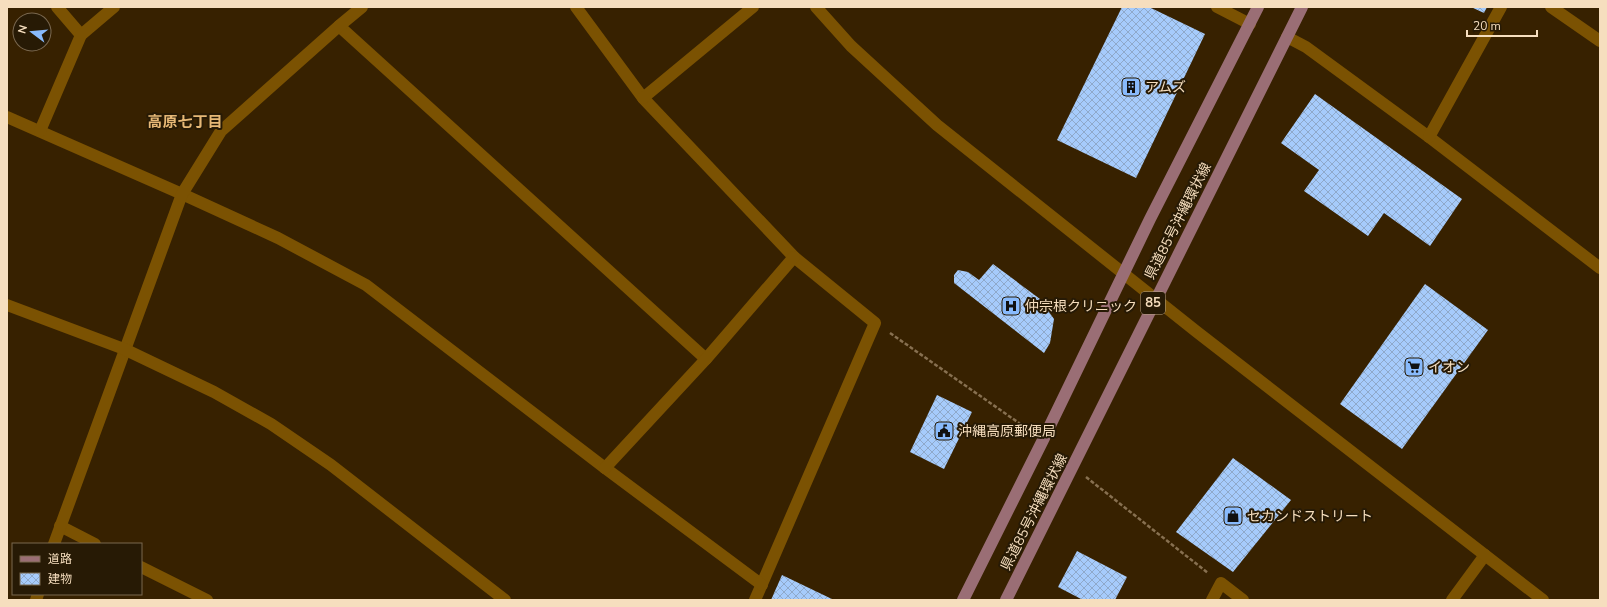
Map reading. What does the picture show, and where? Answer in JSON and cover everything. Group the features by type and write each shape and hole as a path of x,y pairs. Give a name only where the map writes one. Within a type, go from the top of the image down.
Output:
{"main road":[{"name":"県道85号沖縄環状線","path":"962,600 1043,440 1154,212 1258,7"},
{"name":"県道85号沖縄環状線","path":"1006,600 1302,7"}],"street":[{"path":"57,7 81,35"},
{"path":"40,131 81,35 114,7"},
{"path":"54,543 124,349 182,194 220,131 362,7"},
{"path":"576,7 643,98 794,257 875,323 762,585 754,600"},
{"path":"643,98 753,7"},
{"path":"816,7 851,46 937,125 1155,299 1543,600"},
{"path":"1216,7 1250,24"},
{"path":"1429,137 1501,7"},
{"path":"1551,7 1600,41"},
{"path":"339,26 706,359"},
{"path":"1287,37 1306,47 1429,137 1600,268"},
{"path":"7,117 278,238 366,285 605,468 762,585"},
{"path":"605,468 706,359 794,257"},
{"path":"7,305 124,349 214,392 271,424 331,465 505,600"},
{"path":"60,526 93,543"},
{"path":"1452,600 1485,555"},
{"path":"142,568 207,600"},
{"path":"1212,600 1221,582 1243,600"}],"path":[{"path":"875,323 1043,440"},
{"path":"1073,467 1221,582"}],"building":[{"name":"アムズ","path":"1122,7 1149,7 1205,34 1136,178 1057,140"},
{"path":"1471,7 1487,7 1484,13"},
{"path":"1315,94 1462,199 1430,246 1384,213 1368,236 1304,191 1319,170 1281,143"},
{"path":"993,264 1040,299 1054,319 1050,343 1044,353 954,283 954,275 958,270 968,272 979,280"},
{"name":"イオン","path":"1425,284 1488,330 1402,449 1340,404"},
{"path":"937,395 972,412 944,469 910,452"},
{"name":"セカンドストリート","path":"1233,458 1291,500 1233,572 1176,532"},
{"path":"1077,551 1127,577 1115,600 1083,600 1058,587"},
{"path":"782,575 834,600 771,600"}],"place":[{"name":"アムズ","path":"1131,87"},
{"name":"仲宗根クリニック","path":"1011,306"},
{"name":"イオン","path":"1414,367"},
{"name":"沖縄高原郵便局","path":"944,431"},
{"name":"セカンドストリート","path":"1233,516"}],"district":[{"name":"高原七丁目","path":"185,122"}]}
